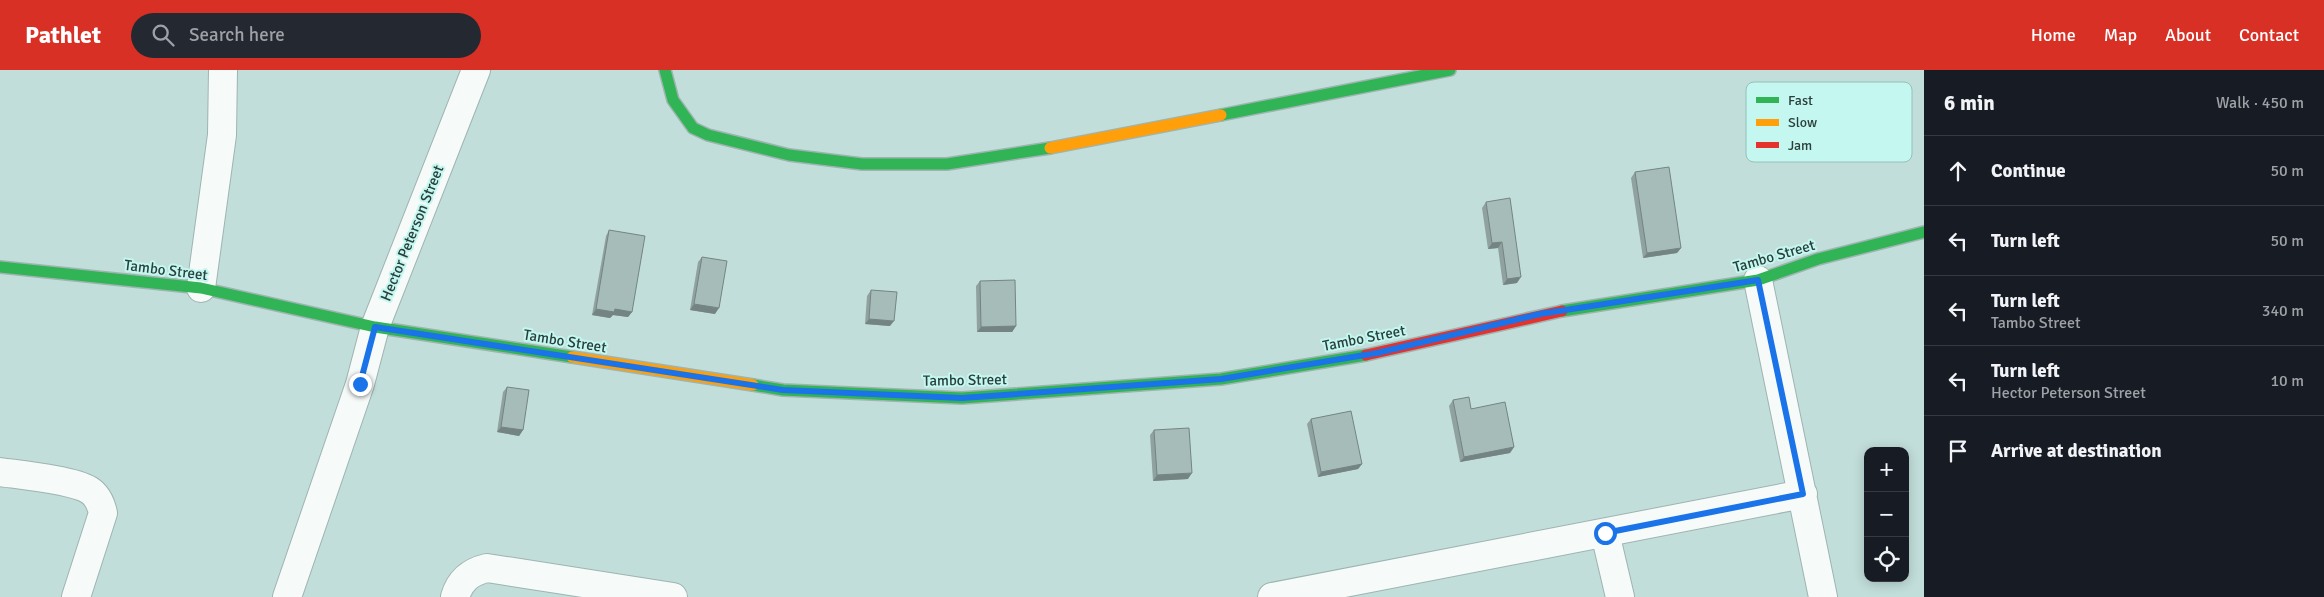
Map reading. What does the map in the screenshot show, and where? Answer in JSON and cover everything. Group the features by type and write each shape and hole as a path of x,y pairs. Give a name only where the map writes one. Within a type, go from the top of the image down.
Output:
{"street":[{"path":"202,288 222,135 223,70"},
{"name":"Hector Peterson Street","path":"287,597 360,384 375,327 476,70"},
{"path":"665,70 674,100 693,128 708,135 789,155 872,164 947,164 1023,153 1450,70"},
{"name":"Tambo Street","path":"0,266 202,288 375,327 783,390 962,398 1221,379 1377,353 1540,314 1758,280 1818,260 1924,232"},
{"path":"1758,280 1823,597"},
{"path":"0,472 78,486 90,491 100,502 103,513 76,597"},
{"path":"1272,597 1803,494"},
{"path":"1605,533 1620,597"},
{"path":"455,597 458,588 466,577 476,571 487,568 673,597"}],"building":[{"path":"1669,167 1681,248 1647,253 1635,172"},
{"path":"1510,198 1521,277 1507,279 1502,242 1492,243 1486,202"},
{"path":"609,230 645,236 632,312 615,309 614,312 596,309"},
{"path":"702,257 727,261 719,308 694,304"},
{"path":"1015,280 1016,326 981,327 980,281"},
{"path":"871,290 897,292 894,321 869,319"},
{"path":"507,387 529,390 523,430 501,427"},
{"path":"1469,397 1471,409 1505,402 1514,447 1464,457 1453,400"},
{"path":"1351,411 1362,464 1321,472 1311,419"},
{"path":"1189,428 1192,473 1157,475 1154,430"}],"traffic: fast":[{"path":"665,70 673,100 693,128 708,135 789,155 862,164 947,164 1050,148"},
{"path":"1221,115 1450,70"},
{"path":"1562,311 1758,280 1818,259 1924,232"},
{"path":"0,267 201,288 375,327 572,357"},
{"path":"753,385 783,390 962,398 1221,379 1366,355"}],"traffic: slow":[{"path":"1050,148 1221,115"},
{"path":"572,357 753,385"}],"traffic: jam":[{"path":"1366,355 1562,311"}],"route":[{"path":"360,384 375,327 783,390 962,398 1089,390 1221,379 1377,353 1540,314 1758,280 1803,494 1605,533"}]}
